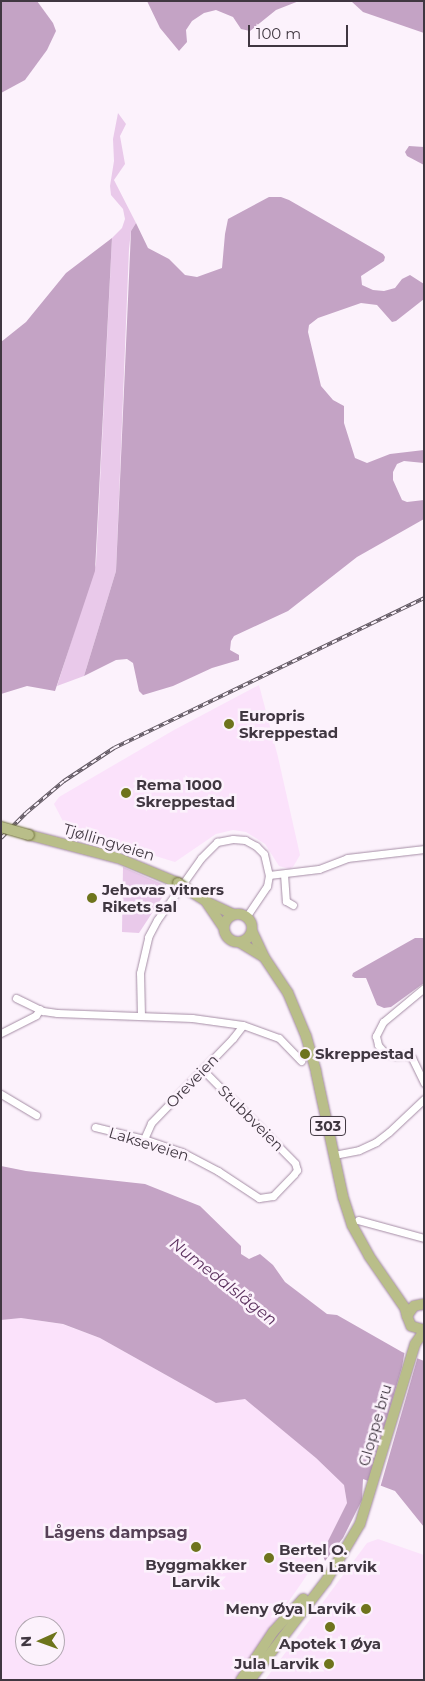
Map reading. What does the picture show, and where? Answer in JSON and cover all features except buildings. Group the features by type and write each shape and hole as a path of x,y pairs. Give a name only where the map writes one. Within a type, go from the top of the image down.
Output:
{"main road":[{"name":"Tjøllingveien","path":"1,828 118,858 181,885 207,902 233,914"},
{"name":"Tjøllingveien","path":"207,902 223,927"},
{"name":"303","path":"233,914 247,916 252,923 252,931 264,957 288,993 306,1036 316,1072 343,1197 352,1225 369,1256 405,1308 413,1340"},
{"path":"223,927 227,918 233,914"},
{"name":"303","path":"223,927 228,939 239,942 264,957"},
{"path":"239,942 247,938 252,931"},
{"path":"394,1293 421,1304"},
{"path":"421,1304 411,1308 408,1320 414,1329 424,1330"},
{"path":"413,1340 424,1330"},
{"name":"Gloppe bru","path":"346,1549 360,1524 371,1493 408,1365 413,1340"},
{"name":"303","path":"241,1680 273,1632 346,1549"},
{"name":"303","path":"250,1680 326,1581 346,1549"}],"street":[{"path":"141,1016 140,973 148,937 157,920 209,848 225,840 238,839 250,843 264,854 269,875 266,886 247,916"},
{"path":"269,875 318,869 347,858 424,849"},
{"path":"284,874 286,900 294,905"},
{"path":"424,988 383,1022 376,1036 378,1045 385,1054 407,1055 412,1058 424,1082"},
{"path":"16,998 40,1010 57,1012 216,1020 243,1024 279,1038 301,1061"},
{"path":"1,1033 36,1015 40,1010"},
{"name":"Oreveien","path":"144,1139 151,1123 233,1038 243,1024"},
{"name":"Stubbveien","path":"203,1070 292,1159 297,1167"},
{"path":"1,1094 36,1116"},
{"path":"334,1155 359,1150 376,1142 424,1099"},
{"name":"Lakseveien","path":"95,1127 144,1139 201,1161 258,1198 273,1196 294,1174 297,1167"},
{"path":"358,1220 424,1238"}],"shaded area":[{"path":"1,1 37,1 53,23 56,31 47,50 25,80 1,93"},
{"path":"147,1 299,1 276,10 250,31 241,29 233,17 216,10 204,13 192,21 186,30 187,42 179,51 160,28"},
{"path":"351,1 424,1 424,33 363,12"},
{"path":"118,113 126,124 120,136 125,164 114,180 136,223 131,231 129,249 116,571 84,676 57,686 96,564 112,238 122,228 125,219 123,209 111,195 110,186 114,161 113,139"},
{"path":"409,146 424,147 424,165 407,156 405,152"},
{"path":"269,197 281,197 289,200 383,254 385,257 384,261 361,276 362,285 373,290 384,291 395,288 402,279 410,275 424,284 424,299 396,321 392,322 377,305 361,303 318,318 309,325 308,332 321,386 333,400 344,406 344,423 355,458 367,463 390,454 424,450 424,463 404,461 397,464 393,472 393,480 402,500 407,502 424,500 424,519 357,557 288,611 234,636 231,641 230,650 239,655 239,660 212,668 173,686 143,695 139,691 133,663 127,659 116,660 84,676 116,571 131,231 136,223 148,248 169,259 185,275 197,277 222,268 228,219"},
{"path":"112,238 95,571 55,691 27,686 1,694 1,342 26,322 66,273"},
{"path":"259,685 278,757 300,855 293,867 289,869 279,866 265,844 246,832 233,830 216,834 175,862 67,829 54,804 59,797 174,730"},
{"path":"123,867 169,887 139,933 122,932"},
{"path":"415,938 424,938 424,983 391,1007 384,1008 377,1005 366,978 355,978 352,976 353,973"},
{"path":"1,1166 26,1171 145,1184 200,1206 241,1246 241,1254 249,1259 260,1254 273,1265 285,1282 327,1314 337,1315 402,1352 424,1361 424,1527 395,1491 363,1479 362,1500 343,1538 325,1561 322,1553 347,1503 344,1485 316,1458 245,1399 216,1403 100,1338 63,1324 21,1318 1,1320"},
{"path":"21,1318 62,1324 100,1338 216,1403 245,1398 316,1458 344,1485 347,1503 322,1553 235,1680 1,1680 1,1320"},
{"path":"378,1539 424,1555 424,1680 265,1680 367,1543"}],"pier":[{"path":"405,1350 418,1356 380,1488 368,1483 402,1367"}],"railway":[{"path":"1,838 26,813 64,781 114,748 424,598"}],"place":[{"name":"Europris Skreppestad","path":"229,724"},
{"name":"Rema 1000 Skreppestad","path":"126,793"},
{"name":"Jehovas vitners Rikets sal","path":"92,898"},
{"name":"Skreppestad","path":"305,1054"},
{"name":"Byggmakker Larvik","path":"196,1547"},
{"name":"Bertel O. Steen Larvik","path":"269,1558"},
{"name":"Meny Øya Larvik","path":"366,1609"},
{"name":"Apotek 1 Øya","path":"330,1627"},
{"name":"Jula Larvik","path":"329,1664"}],"district":[{"name":"Lågens dampsag","path":"116,1533"}],"water label":[{"name":"Numedalslågen","path":"223,1282"}]}
